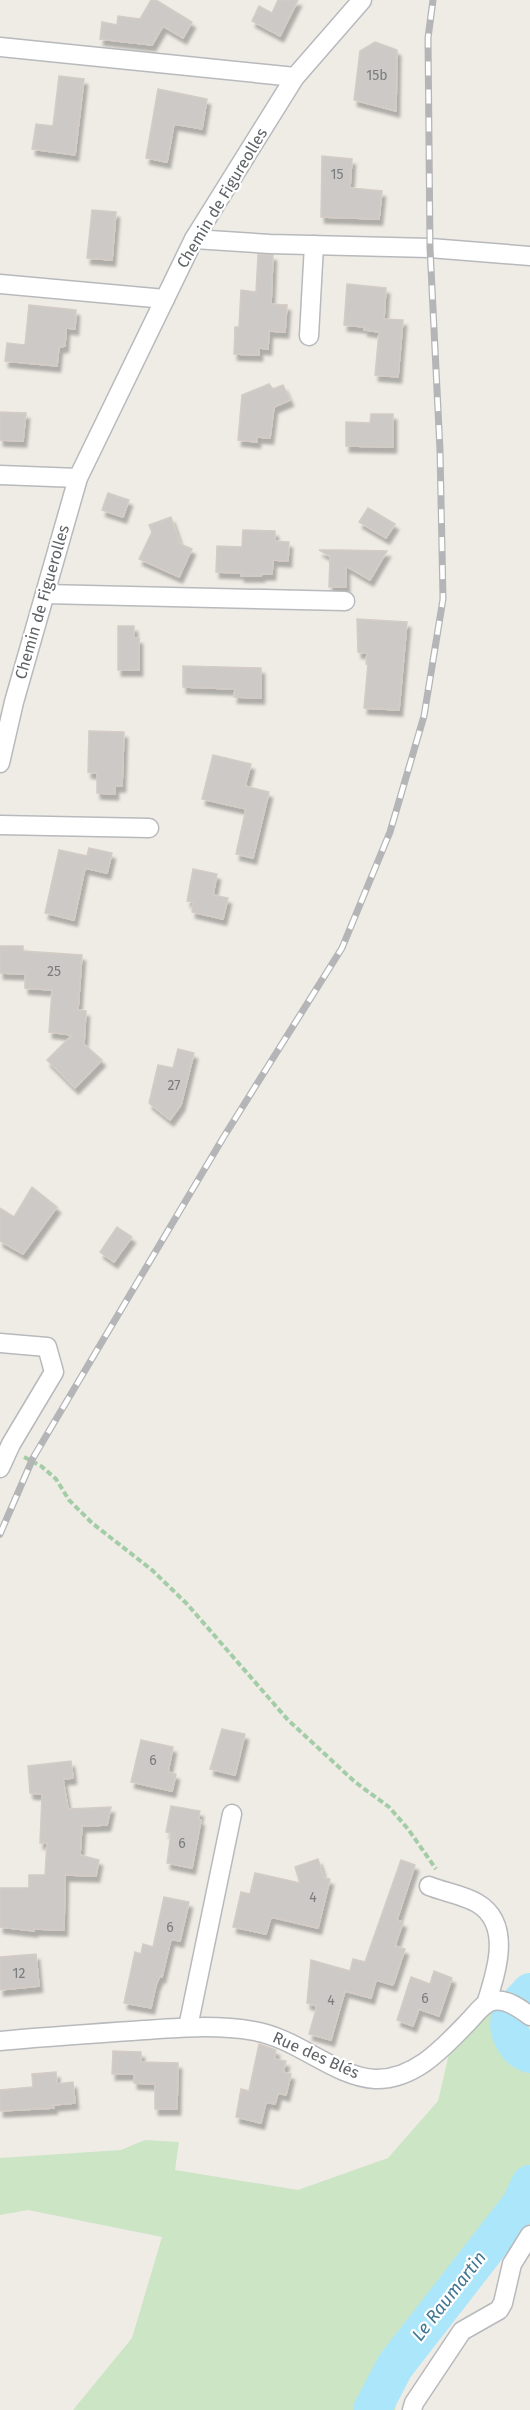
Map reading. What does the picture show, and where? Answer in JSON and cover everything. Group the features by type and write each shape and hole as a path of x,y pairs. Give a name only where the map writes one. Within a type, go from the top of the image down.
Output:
{"street":[{"name":"Chemin de Figureolles","path":"78,478 194,239 295,78 362,0"},
{"path":"0,47 295,78"},
{"path":"194,239 430,248 530,256"},
{"path":"309,336 314,245"},
{"path":"0,284 165,299"},
{"path":"0,475 78,478"},
{"name":"Chemin de Figuerolles","path":"0,763 7,701 45,594 78,478"},
{"path":"45,594 345,601"},
{"path":"0,825 149,828"},
{"path":"0,1343 47,1347 54,1372 0,1468"},
{"path":"188,2027 232,1814"},
{"path":"429,1886 476,1902 492,1917 498,1929 497,1968 486,2004"},
{"path":"486,2004 496,2001 506,2002 527,2014"},
{"name":"Rue des Blés","path":"0,2041 188,2027 251,2030 290,2042 349,2073 376,2079 389,2078 405,2072 435,2056 486,2004"},
{"path":"412,2410 414,2403 462,2331 499,2310 503,2303 512,2264 530,2235"}],"path":[{"path":"9,1449 41,1466 56,1479 69,1500 92,1523 152,1570 187,1604 288,1720 356,1782 389,1807 408,1828 452,1895"}],"green space":[{"path":"491,2009 530,2032 530,2206 398,2392 395,2410 73,2410 132,2338 162,2237 28,2210 0,2215 0,2158 121,2150 145,2140 179,2142 175,2170 298,2190 388,2158 438,2101 449,2054"}],"building":[{"path":"151,0 156,0 192,22 183,38 163,26 152,45 100,39 102,22 117,25 118,16 140,19"},
{"path":"278,0 298,0 280,36 252,21 259,6 272,13"},
{"path":"375,42 397,50 396,111 354,100 360,51"},
{"path":"59,76 84,79 75,155 32,149 36,124 53,126"},
{"path":"158,89 207,99 202,129 174,124 167,162 146,158"},
{"path":"322,156 352,159 350,188 382,191 379,219 321,217"},
{"path":"92,210 116,212 112,260 87,258"},
{"path":"258,254 273,255 271,304 287,305 285,332 269,331 268,349 259,348 259,355 234,354 235,327 239,327 241,290 256,292"},
{"path":"347,284 386,288 384,319 403,320 398,377 375,375 379,332 364,330 365,327 344,325"},
{"path":"29,305 76,310 75,329 66,328 65,346 59,347 57,366 5,361 7,343 25,345"},
{"path":"269,384 273,389 283,385 290,400 274,407 270,438 257,437 257,442 238,440 242,395"},
{"path":"0,412 26,413 23,441 0,440"},
{"path":"371,414 393,414 393,447 346,446 346,422 370,423"},
{"path":"108,493 129,500 123,517 102,510"},
{"path":"368,508 395,524 386,538 359,522"},
{"path":"171,517 180,544 192,549 179,577 139,559 152,532 149,525"},
{"path":"243,530 275,531 275,541 289,542 288,561 273,560 272,574 261,576 216,572 217,546 242,547"},
{"path":"319,550 387,551 370,580 346,566 346,587 329,587 330,556"},
{"path":"357,619 407,622 399,710 364,708 368,664 366,664 367,653 358,652"},
{"path":"118,626 134,626 134,638 139,638 139,670 118,670"},
{"path":"183,666 261,668 261,698 234,697 235,689 183,687"},
{"path":"89,731 124,732 122,786 115,786 115,794 97,793 97,773 88,772"},
{"path":"213,755 251,764 245,786 269,792 253,858 236,854 246,809 202,799"},
{"path":"89,848 112,853 107,873 85,868 74,920 45,913 59,850 87,856"},
{"path":"193,869 217,874 213,895 228,898 223,919 192,912 193,902 187,901"},
{"path":"0,946 23,946 23,951 82,955 78,1010 86,1011 84,1044 102,1060 75,1088 47,1060 72,1035 49,1032 52,990 25,988 25,974 0,973"},
{"path":"178,1049 194,1053 181,1105 170,1120 149,1103 158,1065 173,1068"},
{"path":"32,1187 57,1207 23,1254 0,1241 0,1208 14,1217"},
{"path":"117,1227 132,1237 114,1262 100,1252"},
{"path":"222,1729 245,1734 235,1775 210,1769"},
{"path":"141,1740 173,1747 168,1772 176,1774 172,1791 131,1782"},
{"path":"71,1761 73,1778 63,1779 68,1809 111,1807 107,1825 82,1826 80,1855 99,1860 96,1876 65,1875 64,1930 34,1929 34,1931 0,1927 0,1888 29,1888 29,1875 45,1875 47,1843 40,1843 42,1794 30,1793 28,1766"},
{"path":"171,1806 200,1811 198,1820 201,1820 192,1868 167,1863 171,1833 166,1832"},
{"path":"318,1859 324,1878 330,1879 318,1928 271,1917 266,1934 233,1927 241,1892 250,1894 255,1873 300,1883 295,1867"},
{"path":"401,1860 415,1865 397,1920 403,1922 395,1946 405,1949 393,1985 376,1980 371,1998 345,1991 331,2040 309,2034 317,2006 307,2003 311,1960 350,1971 353,1959 365,1962"},
{"path":"164,1897 189,1902 180,1941 171,1939 162,1977 160,1976 156,1985 151,2008 124,2003 135,1952 141,1954 143,1944 153,1947"},
{"path":"36,1954 39,1986 0,1990 0,1957"},
{"path":"434,1971 452,1978 439,2016 419,2009 413,2026 397,2020 411,1977 430,1984"},
{"path":"259,2044 276,2050 274,2059 286,2061 283,2072 291,2074 286,2095 278,2093 275,2104 266,2102 261,2123 236,2117 241,2089 249,2091"},
{"path":"113,2051 141,2052 141,2062 178,2063 177,2109 155,2109 155,2084 134,2083 134,2074 112,2074"},
{"path":"56,2072 57,2084 73,2082 75,2103 53,2105 54,2108 0,2111 0,2090 33,2087 32,2074"}],"waterway":[{"name":"Le Raumartin","path":"530,1992 512,2012 509,2027 516,2044 530,2054"},
{"name":"Le Raumartin","path":"372,2410 395,2366 521,2204 530,2184"}],"railway":[{"path":"0,1534 33,1458 223,1138 342,948 390,832 424,716 443,599 440,450 430,248 428,38 433,0"}]}
